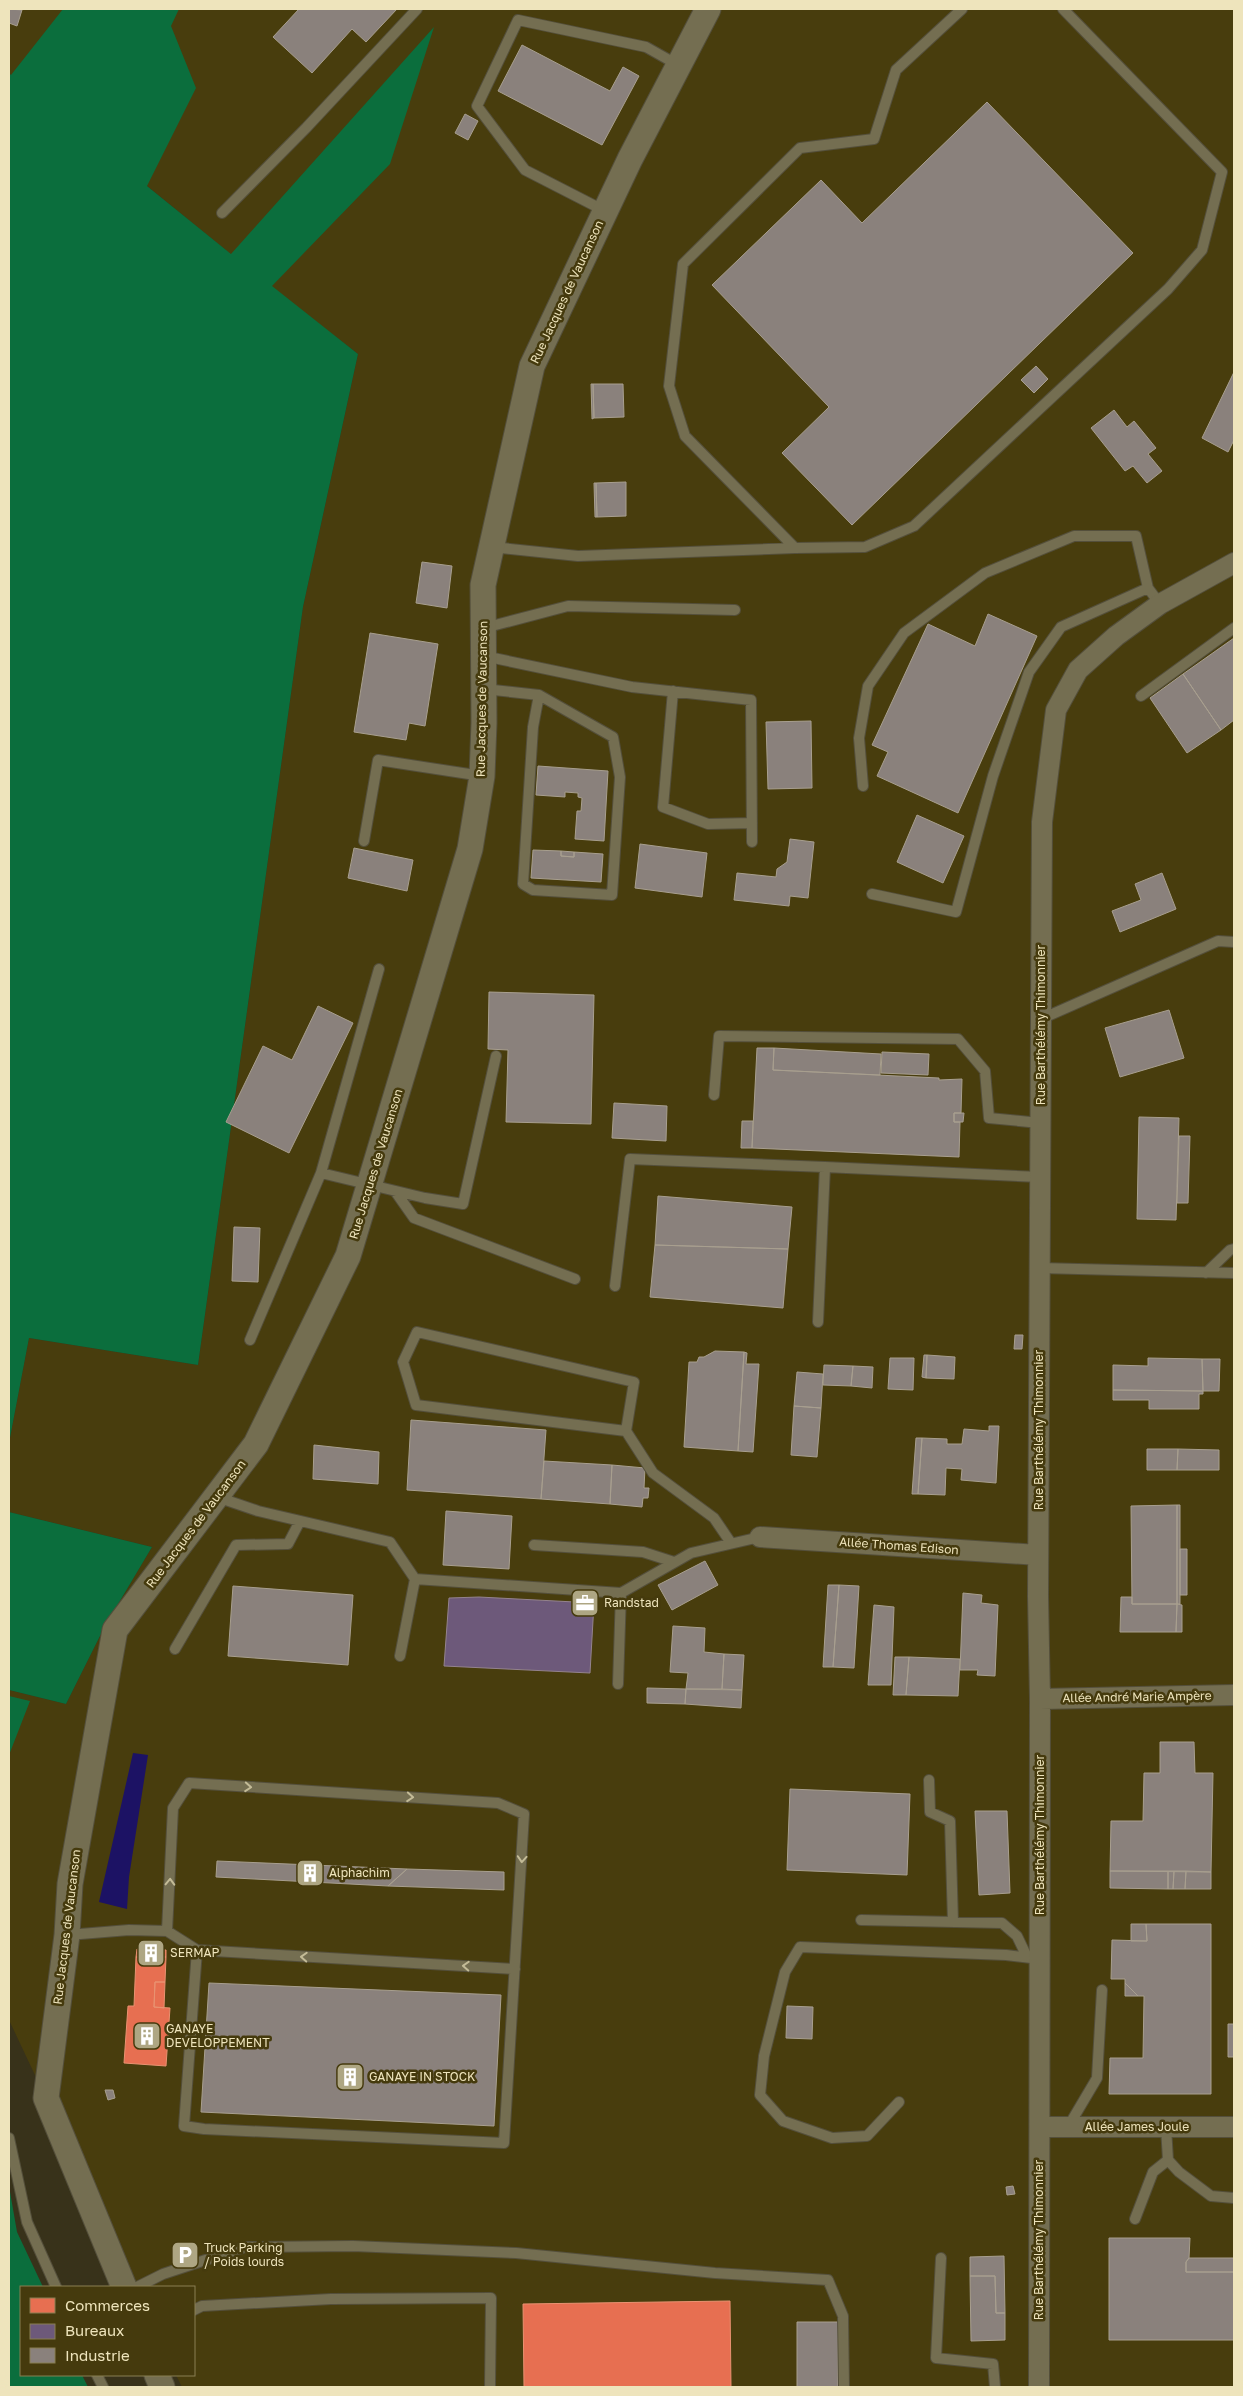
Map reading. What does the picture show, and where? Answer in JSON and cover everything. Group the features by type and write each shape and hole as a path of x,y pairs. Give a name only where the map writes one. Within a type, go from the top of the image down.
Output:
{"street":[{"name":"Rue Jacques de Vaucanson","path":"124,2286 46,2098 67,1935 70,1884 115,1630 256,1444 348,1256 470,849 482,776 484,689 483,585 532,366 605,211 708,9"},
{"name":"Rue Barthélémy Thimonnier","path":"1039,2387 1040,2127 1034,1958 1040,1698 1038,1555 1042,822 1056,710 1078,670 1116,636 1160,604 1233,565"},
{"name":"Allée Thomas Edison","path":"760,1537 1038,1555"},
{"name":"Allée André Marie Ampère","path":"1040,1698 1234,1695"},
{"name":"Allée James Joule","path":"1040,2127 1234,2127"}],"lane":[{"path":"222,213 306,128 418,9"},
{"path":"794,548 685,436 669,386 683,264 800,148 874,139 896,70 962,9"},
{"path":"492,547 578,556 865,547 914,526 1168,289 1202,250 1222,172 1063,9"},
{"path":"605,211 525,170 477,106 518,20 646,48 678,66"},
{"path":"863,786 859,738 868,686 904,633 984,573 1074,536 1136,536 1148,588 1160,604"},
{"path":"872,894 956,912 993,776 1029,672 1061,627 1148,588"},
{"path":"484,628 568,606 735,610"},
{"path":"1141,696 1234,628"},
{"path":"484,656 632,687 751,700 752,842"},
{"path":"484,689 539,695 613,737 620,776 612,895 533,890 523,884 533,727 539,695"},
{"path":"673,692 664,807 708,824 752,823"},
{"path":"364,841 378,760 482,776"},
{"path":"1041,1019 1218,940 1234,942"},
{"path":"250,1340 322,1173 379,969"},
{"path":"714,1095 719,1036 958,1039 985,1071 989,1118 1040,1123"},
{"path":"322,1173 425,1198 463,1204 496,1056"},
{"path":"615,1286 630,1159 1040,1177"},
{"path":"818,1322 825,1168"},
{"path":"396,1191 414,1218 575,1279"},
{"path":"1206,1273 1230,1250 1234,1249"},
{"path":"1040,1268 1234,1273"},
{"path":"626,1431 416,1405 403,1362 417,1332 634,1382 626,1431 653,1473 714,1518 731,1543"},
{"path":"216,1496 258,1511 390,1542 415,1579 400,1656"},
{"path":"175,1649 236,1545 288,1544 300,1521"},
{"path":"415,1579 621,1593 691,1552 760,1537"},
{"path":"534,1545 643,1552 674,1562"},
{"path":"618,1684 621,1593"},
{"path":"929,1780 930,1812 950,1821 952,1922"},
{"path":"168,1931 173,1808 189,1783 498,1803 524,1814 504,2142 204,2129 184,2126 197,1950"},
{"path":"861,1920 1002,1923 1017,1936 1034,1958"},
{"path":"67,1935 129,1930 168,1931 197,1950 515,1969"},
{"path":"899,2102 866,2136 832,2138 783,2121 760,2094 764,2056 785,1972 800,1947 1034,1958"},
{"path":"1068,2127 1097,2078 1102,1990"},
{"path":"1166,2127 1168,2160 1179,2172 1211,2196 1234,2198"},
{"path":"9,2138 27,2222 56,2286"},
{"path":"1135,2219 1153,2172 1168,2160"},
{"path":"139,2286 162,2274 245,2247 353,2246 516,2253 715,2273 828,2280 843,2316 844,2387"},
{"path":"941,2258 936,2358 993,2364 995,2387"},
{"path":"195,2310 202,2306 331,2299 491,2298 490,2387"}],"shaded area":[{"path":"9,9 1234,9 1234,2387 182,2387 176,2376 195,2376 195,2286 135,2286 9,2020 9,1690 66,1704 105,1626 152,1547 9,1512 9,1443 29,1338 198,1365 303,607 358,354 271,287 9,73"},
{"path":"133,1753 148,1755 129,1877 127,1909 99,1902"}],"green space":[{"path":"63,9 179,9 171,26 196,88 147,186 231,254 434,27 390,164 272,286 358,354 303,607 198,1365 29,1338 9,1443 9,73 11,75"},
{"path":"9,1512 152,1547 105,1626 66,1704 9,1690"},
{"path":"9,1696 30,1701 9,1755"},
{"path":"9,2186 17,2232 43,2286 20,2286 20,2376 82,2376 88,2387 9,2387"}],"building: Commerces":[{"name":"SERMAP","path":"137,1949 166,1950 166,1957 136,1957"},
{"name":"GANAYE DEVELOPPEMENT","path":"136,1957 166,1957 165,1982 155,1982 154,2007 170,2008 166,2066 124,2063 128,2006 134,2006"},
{"path":"155,1982 165,1982 164,2008 154,2007"},
{"path":"730,2301 731,2387 524,2387 523,2304"}],"building: Bureaux":[{"path":"479,1597 594,1603 590,1673 444,1666 449,1598"}],"building: Industrie":[{"path":"9,9 22,10 17,26 9,23"},
{"path":"299,9 397,9 366,42 352,29 312,73 273,37"},
{"path":"522,45 610,91 623,67 639,76 602,145 498,91"},
{"path":"987,102 1133,253 852,525 782,453 829,407 712,285 821,180 862,223"},
{"path":"465,114 478,121 468,140 455,133"},
{"path":"1036,366 1048,379 1034,393 1021,380"},
{"path":"1234,372 1234,440 1228,452 1202,438"},
{"path":"591,384 593,384 594,418 592,419"},
{"path":"593,384 623,384 624,417 594,418"},
{"path":"1114,410 1127,427 1134,421 1156,448 1148,454 1162,471 1147,483 1133,466 1125,471 1091,428"},
{"path":"626,482 626,516 597,517 596,483"},
{"path":"594,483 596,483 597,517 595,517"},
{"path":"422,562 452,566 447,608 416,603"},
{"path":"988,614 1037,636 958,813 877,776 888,752 872,745 928,624 975,646"},
{"path":"370,633 438,644 425,726 409,723 406,740 354,732"},
{"path":"1234,638 1234,720 1221,730 1183,674"},
{"path":"1183,674 1221,730 1187,753 1150,698"},
{"path":"811,721 812,788 768,789 766,722"},
{"path":"538,766 608,771 604,841 575,839 577,811 581,811 582,798 578,797 578,793 565,792 565,797 536,795"},
{"path":"917,815 964,836 943,883 897,862"},
{"path":"790,839 814,842 808,898 790,896 789,906 734,900 737,873 776,877 777,869 787,862"},
{"path":"640,844 707,853 702,897 635,888"},
{"path":"354,848 413,860 407,891 348,878"},
{"path":"533,850 561,851 561,856 574,857 574,852 603,854 601,882 531,878"},
{"path":"561,851 574,852 574,857 561,856"},
{"path":"1162,873 1176,909 1120,932 1112,911 1141,900 1135,884"},
{"path":"489,992 594,995 591,1124 506,1122 508,1050 488,1049"},
{"path":"318,1006 353,1023 289,1153 226,1122 263,1046 292,1060"},
{"path":"1169,1010 1184,1058 1120,1077 1105,1028"},
{"path":"757,1048 774,1048 773,1070 939,1078 939,1080 962,1079 961,1113 954,1113 954,1122 960,1122 959,1157 752,1148"},
{"path":"774,1048 881,1054 880,1075 773,1070"},
{"path":"882,1052 929,1054 928,1075 881,1073"},
{"path":"614,1103 667,1106 666,1141 612,1138"},
{"path":"954,1113 964,1113 963,1122 954,1122"},
{"path":"1139,1117 1179,1118 1176,1220 1137,1219"},
{"path":"742,1121 753,1121 752,1148 741,1148"},
{"path":"1179,1136 1190,1136 1188,1203 1177,1203"},
{"path":"658,1196 792,1207 788,1249 655,1245"},
{"path":"234,1227 260,1228 258,1282 232,1281"},
{"path":"655,1245 788,1249 783,1308 650,1297"},
{"path":"1015,1335 1023,1335 1022,1349 1014,1349"},
{"path":"715,1351 744,1352 738,1451 684,1447 689,1362 697,1362 699,1357 704,1357"},
{"path":"744,1352 747,1353 746,1364 759,1364 753,1452 738,1451"},
{"path":"924,1355 927,1355 926,1378 922,1377"},
{"path":"927,1355 955,1357 954,1379 926,1378"},
{"path":"890,1358 914,1358 913,1390 888,1389"},
{"path":"1148,1358 1202,1359 1203,1391 1113,1390 1113,1365 1148,1366"},
{"path":"1202,1359 1220,1359 1219,1391 1203,1391"},
{"path":"824,1365 853,1366 851,1386 823,1385"},
{"path":"853,1366 873,1367 872,1388 851,1386"},
{"path":"797,1372 823,1374 821,1408 794,1406"},
{"path":"1113,1390 1203,1391 1203,1394 1199,1394 1199,1409 1149,1409 1149,1400 1113,1400"},
{"path":"794,1406 821,1408 817,1457 791,1455"},
{"path":"411,1420 546,1430 541,1499 407,1490"},
{"path":"989,1426 999,1426 996,1483 961,1480 962,1469 946,1468 945,1495 918,1494 922,1438 947,1439 947,1444 962,1444 964,1429 989,1431"},
{"path":"916,1438 922,1438 918,1494 912,1494"},
{"path":"314,1445 379,1452 378,1484 313,1479"},
{"path":"1147,1449 1178,1449 1177,1470 1147,1470"},
{"path":"1178,1449 1219,1450 1219,1470 1177,1470"},
{"path":"544,1461 612,1465 610,1504 541,1499"},
{"path":"612,1465 645,1468 644,1488 649,1488 648,1498 643,1498 642,1507 610,1504"},
{"path":"1177,1505 1180,1505 1180,1604 1177,1604"},
{"path":"1177,1505 1177,1604 1132,1604 1131,1506"},
{"path":"446,1511 512,1516 509,1569 443,1565"},
{"path":"1180,1549 1187,1549 1187,1595 1180,1595"},
{"path":"705,1561 718,1585 672,1610 658,1585"},
{"path":"828,1585 839,1585 833,1667 823,1667"},
{"path":"839,1585 859,1586 854,1668 833,1667"},
{"path":"233,1586 353,1595 348,1665 228,1656"},
{"path":"963,1593 982,1595 981,1603 998,1605 995,1676 977,1675 978,1670 960,1670"},
{"path":"1121,1597 1132,1597 1132,1604 1177,1604 1176,1632 1120,1632"},
{"path":"1177,1604 1182,1605 1182,1632 1176,1632"},
{"path":"874,1605 894,1607 891,1685 868,1685"},
{"path":"673,1626 705,1628 704,1652 724,1654 722,1689 686,1689 688,1673 670,1672"},
{"path":"724,1654 744,1655 742,1690 722,1689"},
{"path":"895,1657 909,1657 906,1695 893,1695"},
{"path":"909,1657 960,1659 958,1696 906,1695"},
{"path":"647,1688 686,1689 685,1704 647,1703"},
{"path":"686,1689 742,1690 741,1708 685,1704"},
{"path":"1160,1742 1194,1742 1195,1773 1213,1773 1211,1872 1110,1871 1111,1821 1143,1821 1144,1773 1160,1773"},
{"path":"790,1789 910,1794 907,1875 787,1870"},
{"path":"975,1811 1007,1811 1010,1893 979,1895"},
{"name":"Alphachim","path":"217,1861 407,1869 388,1886 216,1877"},
{"path":"407,1869 504,1872 504,1890 388,1886"},
{"path":"1110,1871 1168,1871 1168,1889 1110,1888"},
{"path":"1168,1871 1174,1871 1173,1889 1168,1889"},
{"path":"1174,1871 1186,1871 1185,1889 1173,1889"},
{"path":"1186,1871 1211,1872 1211,1889 1185,1889"},
{"path":"1131,1924 1146,1924 1147,1941 1131,1941"},
{"path":"1146,1924 1211,1924 1211,2094 1109,2094 1110,2058 1143,2058 1144,1996 1138,1996 1125,1983 1125,1979 1111,1979 1112,1940 1147,1941"},
{"name":"GANAYE IN STOCK","path":"209,1983 501,1995 494,2126 201,2112"},
{"path":"1125,1983 1138,1996 1125,1996"},
{"path":"787,2006 813,2007 812,2039 786,2038"},
{"path":"1228,2024 1234,2024 1234,2057 1228,2057"},
{"path":"105,2090 113,2090 115,2098 108,2100"},
{"path":"1013,2186 1015,2194 1007,2195 1006,2187"},
{"path":"1109,2238 1190,2238 1186,2272 1234,2272 1234,2340 1109,2340"},
{"path":"1004,2256 1005,2313 996,2313 995,2276 970,2276 970,2257"},
{"path":"1189,2258 1234,2258 1234,2272 1186,2272 1186,2262"},
{"path":"970,2276 995,2276 996,2313 1005,2313 1005,2340 971,2341"},
{"path":"797,2322 838,2322 838,2387 797,2387"}],"place":[{"name":"Randstad","path":"585,1603"},
{"name":"Alphachim","path":"310,1873"},
{"name":"SERMAP","path":"151,1953"},
{"name":"GANAYE DEVELOPPEMENT","path":"147,2036"},
{"name":"GANAYE IN STOCK","path":"350,2077"},
{"name":"Truck Parking / Poids lourds","path":"185,2255"}]}
